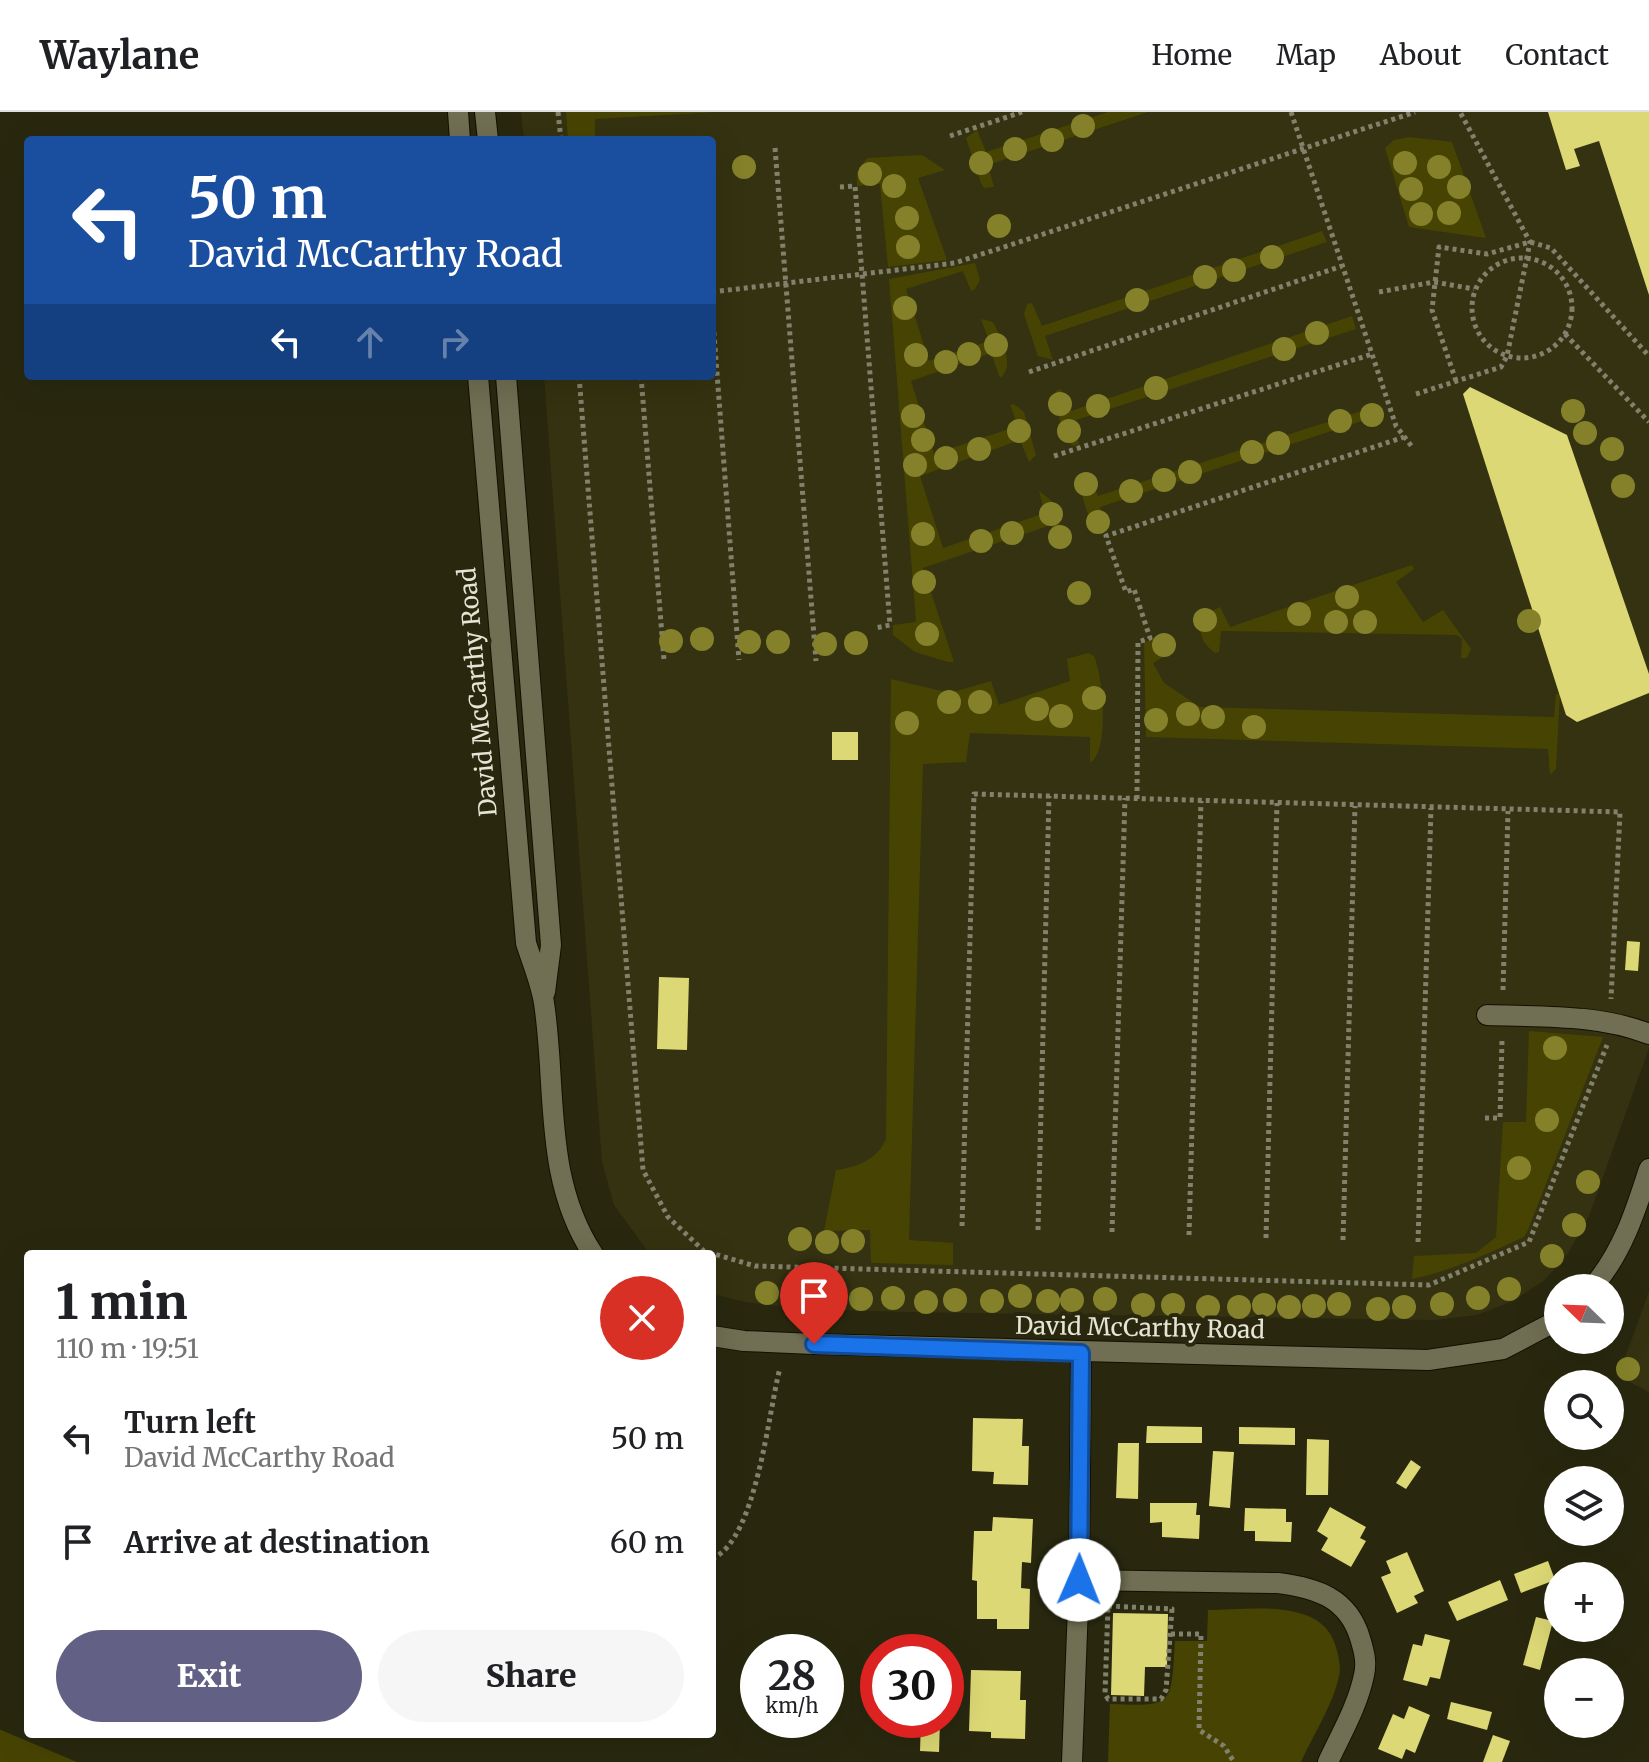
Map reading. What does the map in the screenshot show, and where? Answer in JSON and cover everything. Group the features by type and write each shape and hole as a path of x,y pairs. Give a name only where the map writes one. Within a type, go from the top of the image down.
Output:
{"street":[{"path":"458,112 460,136"},
{"path":"485,112 488,136"},
{"name":"David McCarthy Road","path":"478,380 526,943 544,1000 562,1190 569,1213 591,1250"},
{"name":"David McCarthy Road","path":"506,380 551,945 544,1000"},
{"path":"1495,1015 1610,1023 1649,1034"},
{"path":"1602,1274 1633,1221 1649,1169"},
{"name":"David McCarthy Road","path":"716,1336 786,1343 1081,1353 1455,1359 1524,1341 1544,1329"},
{"path":"1072,1762 1079,1580 1081,1353"},
{"path":"1079,1580 1278,1583 1304,1587 1335,1599 1350,1613 1359,1633 1365,1654 1365,1672 1328,1762"}],"path":[{"path":"558,112 561,136"},
{"path":"950,136 1022,112"},
{"path":"1291,112 1396,426 1413,448"},
{"path":"716,291 955,263 1415,112"},
{"path":"1416,394 1501,367 1507,356 1528,257 1530,242 1460,112"},
{"path":"775,148 816,661"},
{"path":"840,187 855,186 890,625 875,628"},
{"path":"1456,381 1432,310 1439,247 1487,254 1530,242 1551,248 1649,356"},
{"path":"1528,257 1557,271 1567,285 1572,318 1555,347 1524,359 1507,356 1480,337 1471,306 1474,289 1495,264 1528,257"},
{"path":"1029,372 1342,266"},
{"path":"1379,292 1434,282 1474,289"},
{"path":"1565,334 1649,422"},
{"path":"1054,456 1372,354"},
{"path":"716,360 739,660"},
{"path":"579,380 643,1170 668,1217 703,1250"},
{"path":"641,380 664,660"},
{"path":"1137,799 1138,642 1150,638 1134,589 1126,592 1106,536 1404,437"},
{"path":"716,1255 755,1266 1429,1285 1529,1242 1608,1043 1620,812 974,794 962,1226"},
{"path":"1038,1230 1049,796"},
{"path":"1112,1232 1125,798"},
{"path":"1189,1235 1201,801"},
{"path":"1266,1238 1277,803"},
{"path":"1343,1240 1355,806"},
{"path":"1418,1242 1431,808"},
{"path":"1485,1118 1500,1118 1495,1015 1508,811"},
{"path":"716,1557 722,1554 739,1530 754,1488 786,1343"},
{"path":"1108,1606 1172,1609 1171,1634 1166,1690 1161,1699 1108,1699 1104,1690 1108,1606"},
{"path":"1171,1634 1201,1634 1199,1730 1224,1746 1234,1762"}],"shaded area":[{"path":"521,112 1649,112 1649,1048 1589,1216 1568,1253 1550,1274 1544,1274 1544,1281 1513,1301 1477,1315 1435,1320 803,1309 716,1295 716,1250 647,1250 614,1205 602,1162 544,380 716,380 716,136 524,136"},
{"path":"566,112 717,112 595,119 595,136 568,136"},
{"path":"1108,112 1148,112 988,165 994,187 984,188 981,183 966,138 977,130 986,152"},
{"path":"1410,137 1452,142 1486,238 1409,227 1385,148 1394,140"},
{"path":"922,155 945,170 918,178 947,260 888,267 880,184 857,186 857,172 867,158"},
{"path":"1322,231 1327,242 1045,336 1053,360 1038,356 1024,314 1027,304 1032,303 1042,326"},
{"path":"975,263 980,280 971,291 963,271 906,289 929,361 989,341 981,319 993,322 1007,359 1005,373 1000,378 991,353 911,381 934,454 1018,426 1010,405 1014,404 1024,412 1036,455 1029,462 1020,440 920,476 943,548 1045,513 1039,491 1052,501 1064,537 1059,548 1051,525 923,568 954,662 948,662 915,652 893,635 893,625 916,622 889,279"},
{"path":"1352,316 1356,329 1073,421 1079,444 1074,446 1067,442 1053,399 1056,391 1061,389 1071,411"},
{"path":"1380,405 1383,414 1100,507 1107,531 1101,533 1097,529 1085,506 1083,477 1089,475 1098,496"},
{"path":"1412,565 1414,569 1396,582 1423,622 1443,610 1471,649 1467,658 1461,658 1462,639 1457,635 1221,631 1219,652 1215,653 1201,635 1205,614 1220,607 1230,627"},
{"path":"1165,633 1172,652 1153,663 1164,683 1200,707 1554,717 1556,694 1560,694 1556,769 1550,775 1548,749 1146,737 1144,643"},
{"path":"1088,653 1094,656 1097,666 1103,712 1100,744 1090,763 1090,737 970,733 966,762 923,764 909,1240 953,1243 953,1265 871,1263 870,1230 824,1231 836,1170 866,1161 886,1139 891,679 950,693 991,681 999,705 1070,681 1067,659"},
{"path":"1529,1031 1603,1037 1528,1230 1524,1237 1483,1256 1412,1279 1414,1256 1476,1253 1496,1237 1503,1122 1526,1122"},
{"path":"1649,1292 1649,1392 1624,1379 1624,1370 1620,1370"},
{"path":"1208,1610 1284,1610 1318,1621 1330,1633 1337,1651 1339,1676 1328,1709 1301,1762 1108,1762 1110,1704 1147,1704 1165,1698 1170,1690 1175,1641 1207,1641"},
{"path":"1,1730 77,1762 0,1762"}],"building":[{"path":"1548,112 1649,112 1649,295 1599,141 1574,149 1580,166 1566,170"},
{"path":"1470,387 1567,435 1649,674 1649,693 1577,722 1566,715 1463,394"},
{"path":"832,732 858,732 858,760 832,760"},
{"path":"1627,941 1640,942 1638,971 1625,970"},
{"path":"659,977 689,978 687,1050 657,1049"},
{"path":"973,1418 1023,1419 1022,1446 1029,1446 1028,1485 993,1484 994,1472 972,1471"},
{"path":"1147,1426 1202,1427 1202,1443 1146,1443"},
{"path":"1239,1427 1295,1428 1295,1445 1239,1444"},
{"path":"1307,1439 1329,1440 1328,1495 1306,1495"},
{"path":"1118,1443 1139,1443 1138,1499 1116,1498"},
{"path":"1213,1451 1234,1452 1230,1508 1209,1506"},
{"path":"1411,1460 1421,1467 1406,1489 1396,1483"},
{"path":"1150,1503 1197,1503 1199,1539 1162,1537 1162,1522 1150,1523"},
{"path":"1330,1507 1366,1527 1360,1538 1366,1541 1351,1567 1321,1550 1328,1538 1317,1531"},
{"path":"1245,1508 1286,1509 1286,1522 1292,1522 1291,1542 1255,1541 1255,1531 1244,1531"},
{"path":"993,1517 1033,1519 1031,1563 1022,1562 1021,1588 1030,1589 1029,1629 997,1629 997,1619 977,1619 977,1581 972,1580 974,1531 992,1531"},
{"path":"1407,1552 1424,1591 1414,1596 1418,1603 1397,1613 1381,1577 1391,1573 1386,1561"},
{"path":"1544,1563 1544,1584 1521,1593 1514,1574"},
{"path":"1500,1580 1508,1600 1457,1621 1448,1602"},
{"path":"1113,1613 1168,1614 1167,1667 1145,1667 1144,1696 1111,1695"},
{"path":"1536,1617 1544,1619 1544,1642 1547,1642 1540,1670 1523,1665"},
{"path":"1425,1634 1450,1640 1440,1679 1430,1677 1427,1686 1403,1680 1413,1644 1422,1646"},
{"path":"971,1670 1021,1671 1020,1700 1026,1700 1025,1739 991,1738 991,1732 969,1731"},
{"path":"1451,1702 1492,1712 1487,1730 1447,1719"},
{"path":"1409,1706 1430,1715 1415,1753 1406,1749 1402,1759 1378,1749 1393,1714 1404,1719"},
{"path":"1493,1735 1510,1741 1502,1762 1483,1762"},
{"path":"920,1738 939,1738 939,1752 920,1751"}],"route":[{"path":"814,1344 1081,1353 1079,1580"}]}
